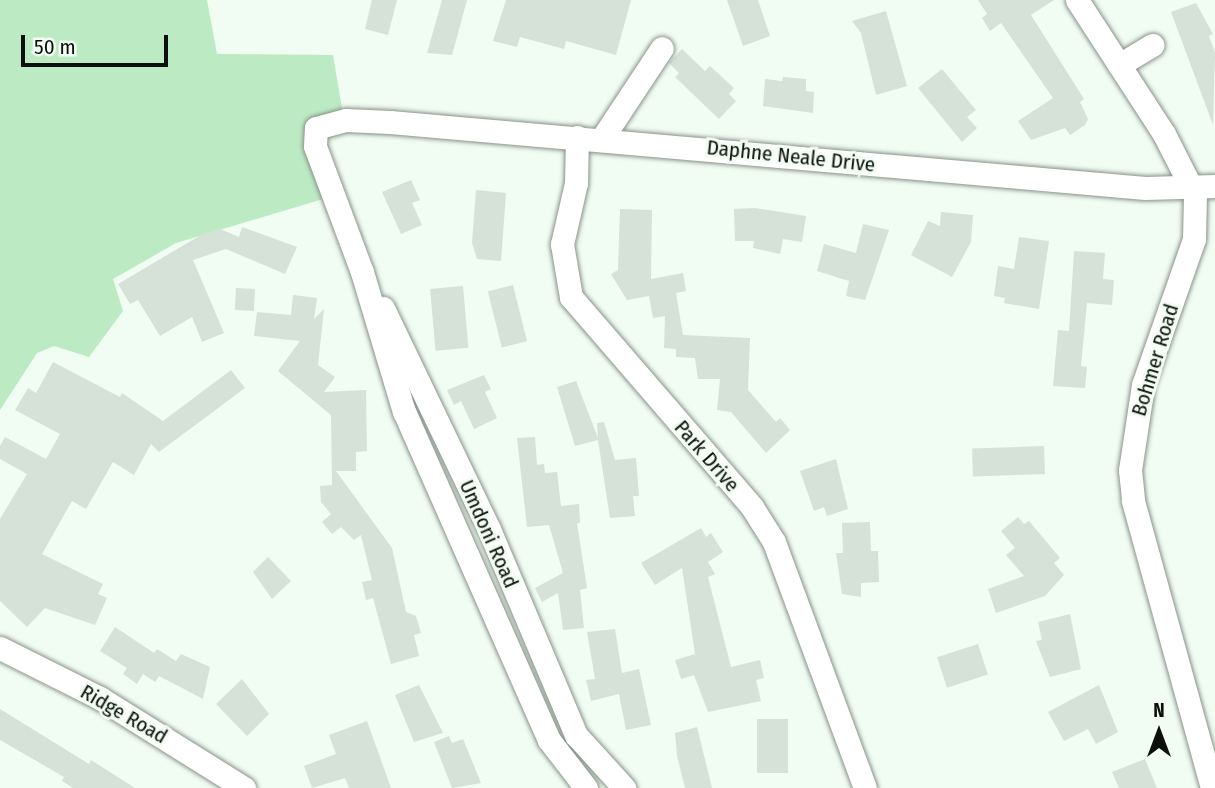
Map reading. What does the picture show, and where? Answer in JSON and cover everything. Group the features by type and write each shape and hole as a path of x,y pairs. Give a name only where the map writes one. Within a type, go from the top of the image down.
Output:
{"street":[{"name":"Bohmer Road","path":"1077,0 1164,134 1192,188 1198,212 1194,239 1143,385 1130,470 1133,501 1212,788"},
{"path":"1119,65 1152,45"},
{"path":"601,140 662,48"},
{"name":"Umdoni Road","path":"390,122 329,122 313,134 362,272 404,412 549,740 586,788"},
{"name":"Daphne Neale Drive","path":"390,122 1145,188 1215,186"},
{"name":"Park Drive","path":"577,138 576,183 562,244 571,297 751,507 774,542 865,788"},
{"name":"Umdoni Road","path":"362,272 483,517 576,735 624,788"},
{"name":"Ridge Road","path":"0,648 100,698 244,788"}],"green space":[{"path":"0,0 207,0 217,54 333,55 344,120 322,122 333,196 176,243 113,279 123,311 89,357 54,346 37,353 0,410"}],"building":[{"path":"372,0 397,0 388,35 365,29"},
{"path":"442,0 467,0 452,55 427,53"},
{"path":"506,0 631,0 616,55 566,41 564,49 520,37 517,47 493,41"},
{"path":"727,0 758,0 770,36 743,46"},
{"path":"978,0 1054,0 1031,15 1084,99 1080,102 1088,119 1085,125 1070,135 1065,128 1031,140 1018,121 1053,98 1001,23 990,31 982,18 987,14"},
{"path":"1196,3 1213,34 1209,36 1215,53 1213,125 1171,12"},
{"path":"886,11 907,86 876,95 861,33 852,21"},
{"path":"682,49 705,71 710,66 734,88 729,94 736,101 719,119 675,77 679,73 669,63"},
{"path":"942,69 976,110 967,117 977,128 962,142 918,88"},
{"path":"783,77 806,79 806,91 814,92 813,113 763,106 765,79 782,81"},
{"path":"411,180 420,200 412,203 422,225 401,234 382,192"},
{"path":"476,190 506,193 501,261 477,259 472,243"},
{"path":"755,208 806,216 802,242 783,239 780,254 753,248 754,241 735,241 734,209"},
{"path":"620,209 652,210 651,279 683,273 686,291 676,293 683,335 750,338 748,390 776,422 780,418 790,430 766,453 731,412 717,410 720,379 698,379 695,358 676,357 676,349 664,348 665,316 653,318 649,296 627,300 611,274 618,270"},
{"path":"941,212 973,215 971,242 952,277 911,255 928,221 940,226"},
{"path":"863,224 889,230 865,300 846,296 849,281 817,271 824,244 856,253"},
{"path":"242,227 297,247 285,274 226,249 193,260 224,333 202,342 192,317 160,336 138,300 130,304 118,284 201,235 220,229 239,237"},
{"path":"1019,237 1049,241 1039,309 1004,303 1005,298 994,296 998,266 1014,269"},
{"path":"1074,251 1105,253 1103,279 1114,280 1112,305 1087,303 1081,366 1087,367 1085,388 1053,386 1058,330 1069,331"},
{"path":"513,285 527,341 502,348 488,291"},
{"path":"463,286 468,348 436,351 430,289"},
{"path":"236,288 255,289 254,311 235,310"},
{"path":"293,295 317,298 314,319 324,309 318,365 335,377 324,392 366,390 367,451 356,452 356,471 336,471 392,548 406,612 416,616 421,633 414,635 419,656 391,664 373,598 366,600 362,582 372,580 361,535 354,540 341,527 332,534 322,522 331,514 321,502 320,486 332,485 331,415 278,371 300,341 254,336 257,312 291,315"},
{"path":"53,362 120,397 122,393 163,421 231,370 245,388 159,452 151,444 134,475 113,462 86,509 72,501 42,554 103,584 98,594 107,598 95,625 45,608 27,627 0,601 0,519 27,474 0,459 0,446 5,437 46,459 60,434 15,410 28,388 36,393"},
{"path":"484,375 491,389 485,392 497,418 474,429 461,401 454,405 447,390"},
{"path":"576,381 598,438 597,423 604,422 615,460 636,458 639,496 633,496 635,516 610,518 598,440 575,446 557,387"},
{"path":"535,437 537,465 544,464 545,473 557,472 561,506 579,504 580,523 577,523 587,588 580,590 584,628 563,630 558,593 542,602 535,588 563,573 549,525 527,527 517,438"},
{"path":"1044,446 1045,474 973,476 972,449"},
{"path":"836,459 848,509 827,516 824,507 814,511 800,471"},
{"path":"1018,517 1024,524 1029,521 1060,558 1054,563 1064,575 1045,596 996,613 988,589 1024,576 1006,555 1015,548 1001,531"},
{"path":"870,522 871,551 878,551 879,582 861,583 861,597 842,594 836,553 843,553 842,523"},
{"path":"701,528 706,537 711,533 723,552 708,562 715,574 708,577 731,667 760,660 764,678 756,680 761,701 708,712 694,675 681,679 675,660 695,654 682,568 655,585 641,563"},
{"path":"268,557 291,581 272,599 253,572"},
{"path":"1070,614 1081,669 1050,677 1036,641 1042,640 1038,622"},
{"path":"115,627 154,653 157,649 176,661 181,654 210,667 203,699 159,676 155,682 143,674 137,684 123,674 127,668 100,651"},
{"path":"615,629 622,673 639,669 651,725 626,730 619,694 591,701 586,680 595,679 587,632"},
{"path":"978,644 988,674 947,688 937,657"},
{"path":"242,679 269,714 247,736 216,704"},
{"path":"419,685 443,733 414,742 395,695"},
{"path":"1099,685 1118,732 1096,744 1088,729 1064,741 1048,712"},
{"path":"0,709 89,764 91,760 135,788 73,788 62,781 64,777 0,740"},
{"path":"757,719 788,719 788,773 757,773"},
{"path":"367,721 391,788 349,788 345,778 312,788 304,766 336,754 329,735"},
{"path":"697,727 712,788 685,788 677,756 675,733"},
{"path":"449,736 452,743 463,739 481,783 452,788 434,742"},
{"path":"1145,759 1157,788 1119,788 1112,772"}]}
